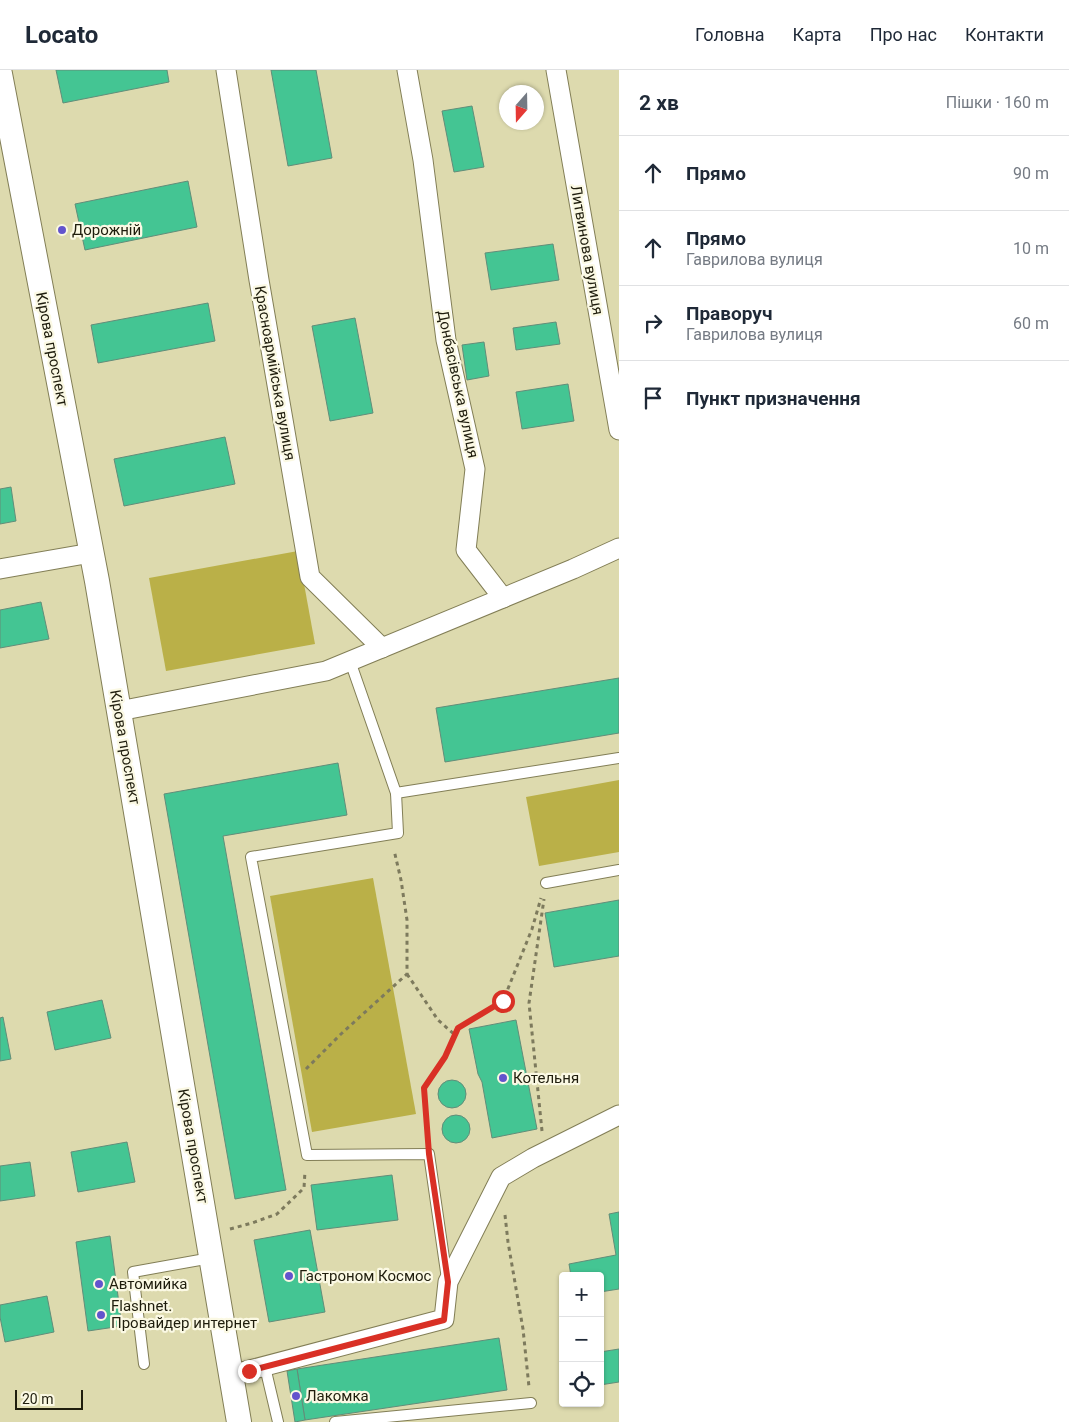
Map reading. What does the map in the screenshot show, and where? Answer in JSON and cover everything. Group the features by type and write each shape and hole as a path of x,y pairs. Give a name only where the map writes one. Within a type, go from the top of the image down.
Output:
{"street":[{"name":"Красноармійська вулиця","path":"226,70 259,280 310,577 382,648"},
{"name":"Донбасівська вулиця","path":"407,70 423,160 446,340 475,469 466,550 503,598"},
{"name":"Литвинова вулиця","path":"556,70 619,430"},
{"name":"Кірова проспект","path":"0,74 91,553 239,1422"},
{"path":"119,711 326,671 619,548"},
{"path":"0,569 91,553"},
{"path":"231,1375 444,1320 448,1282 501,1177 533,1158 619,1115"}],"lane":[{"path":"350,661 396,793 398,833 251,857 307,1155 429,1154 448,1282"},
{"path":"396,793 619,758"},
{"path":"546,883 619,870"},
{"path":"144,1364 133,1272 212,1258"},
{"path":"265,1367 278,1422"},
{"path":"336,1422 531,1403"}],"path":[{"path":"391,834 407,920 407,974 438,1020 455,1035"},
{"path":"429,1154 424,1088 445,1057 458,1028 503,1001 532,929 546,883"},
{"path":"533,1158 543,1129 529,1004 546,883"},
{"path":"294,1082 341,1034 407,974"},
{"path":"226,1230 252,1224 277,1214 304,1188 307,1155"},
{"path":"505,1214 523,1329 531,1403"}],"shaded area":[{"path":"298,551 315,644 166,671 149,578"},
{"path":"619,780 619,852 539,866 526,797"},
{"path":"373,878 416,1114 312,1132 270,896"}],"building":[{"path":"56,70 167,70 169,82 63,103"},
{"path":"271,70 316,70 332,158 288,166"},
{"path":"472,106 484,167 454,172 442,111"},
{"path":"188,181 197,227 85,250 75,204"},
{"path":"553,244 559,280 491,290 485,253"},
{"path":"208,303 215,341 98,363 91,325"},
{"path":"355,318 373,413 330,421 312,326"},
{"path":"556,322 560,344 516,350 513,328"},
{"path":"484,342 489,376 467,380 462,345"},
{"path":"568,384 574,421 522,429 516,392"},
{"path":"225,437 235,484 124,506 114,459"},
{"path":"11,487 16,521 0,524 0,489"},
{"path":"41,602 49,639 0,648 0,610"},
{"path":"619,678 619,733 445,762 436,708"},
{"path":"338,763 347,815 223,836 286,1190 235,1199 164,794"},
{"path":"619,900 619,956 554,967 545,913"},
{"path":"102,1000 111,1038 55,1050 47,1012"},
{"path":"3,1017 11,1059 0,1061 0,1018"},
{"name":"Котельня","path":"516,1020 537,1129 492,1138 482,1082 478,1074 469,1029"},
{"path":"452,1080 462,1084 466,1094 462,1104 452,1108 442,1104 438,1094 442,1084"},
{"path":"456,1115 466,1119 470,1129 466,1139 456,1143 446,1139 442,1129 446,1119"},
{"path":"127,1142 135,1182 78,1192 71,1152"},
{"path":"30,1162 35,1196 0,1201 0,1166"},
{"path":"392,1175 398,1220 317,1230 311,1185"},
{"path":"619,1212 619,1289 604,1291 604,1272 570,1272 569,1264 616,1255 609,1214"},
{"name":"Гастроном Космос","path":"310,1230 325,1312 269,1322 254,1240"},
{"name":"Автомийка","path":"110,1236 122,1326 88,1331 76,1242"},
{"path":"47,1296 54,1332 5,1342 0,1317 0,1305"},
{"path":"499,1338 507,1390 305,1420 297,1369"},
{"path":"619,1349 619,1382 604,1384 604,1351"},
{"name":"Лакомка","path":"297,1369 305,1420 295,1422 287,1371"}],"place":[{"name":"Дорожній","path":"62,230"},
{"name":"Котельня","path":"503,1078"},
{"name":"Гастроном Космос","path":"289,1276"},
{"name":"Автомийка","path":"99,1284"},
{"name":"Flashnet. Провайдер интернет","path":"101,1315"},
{"name":"Лакомка","path":"296,1396"}],"route":[{"path":"249,1371 444,1320 448,1282 429,1154 424,1088 445,1057 458,1028 503,1001"}]}
